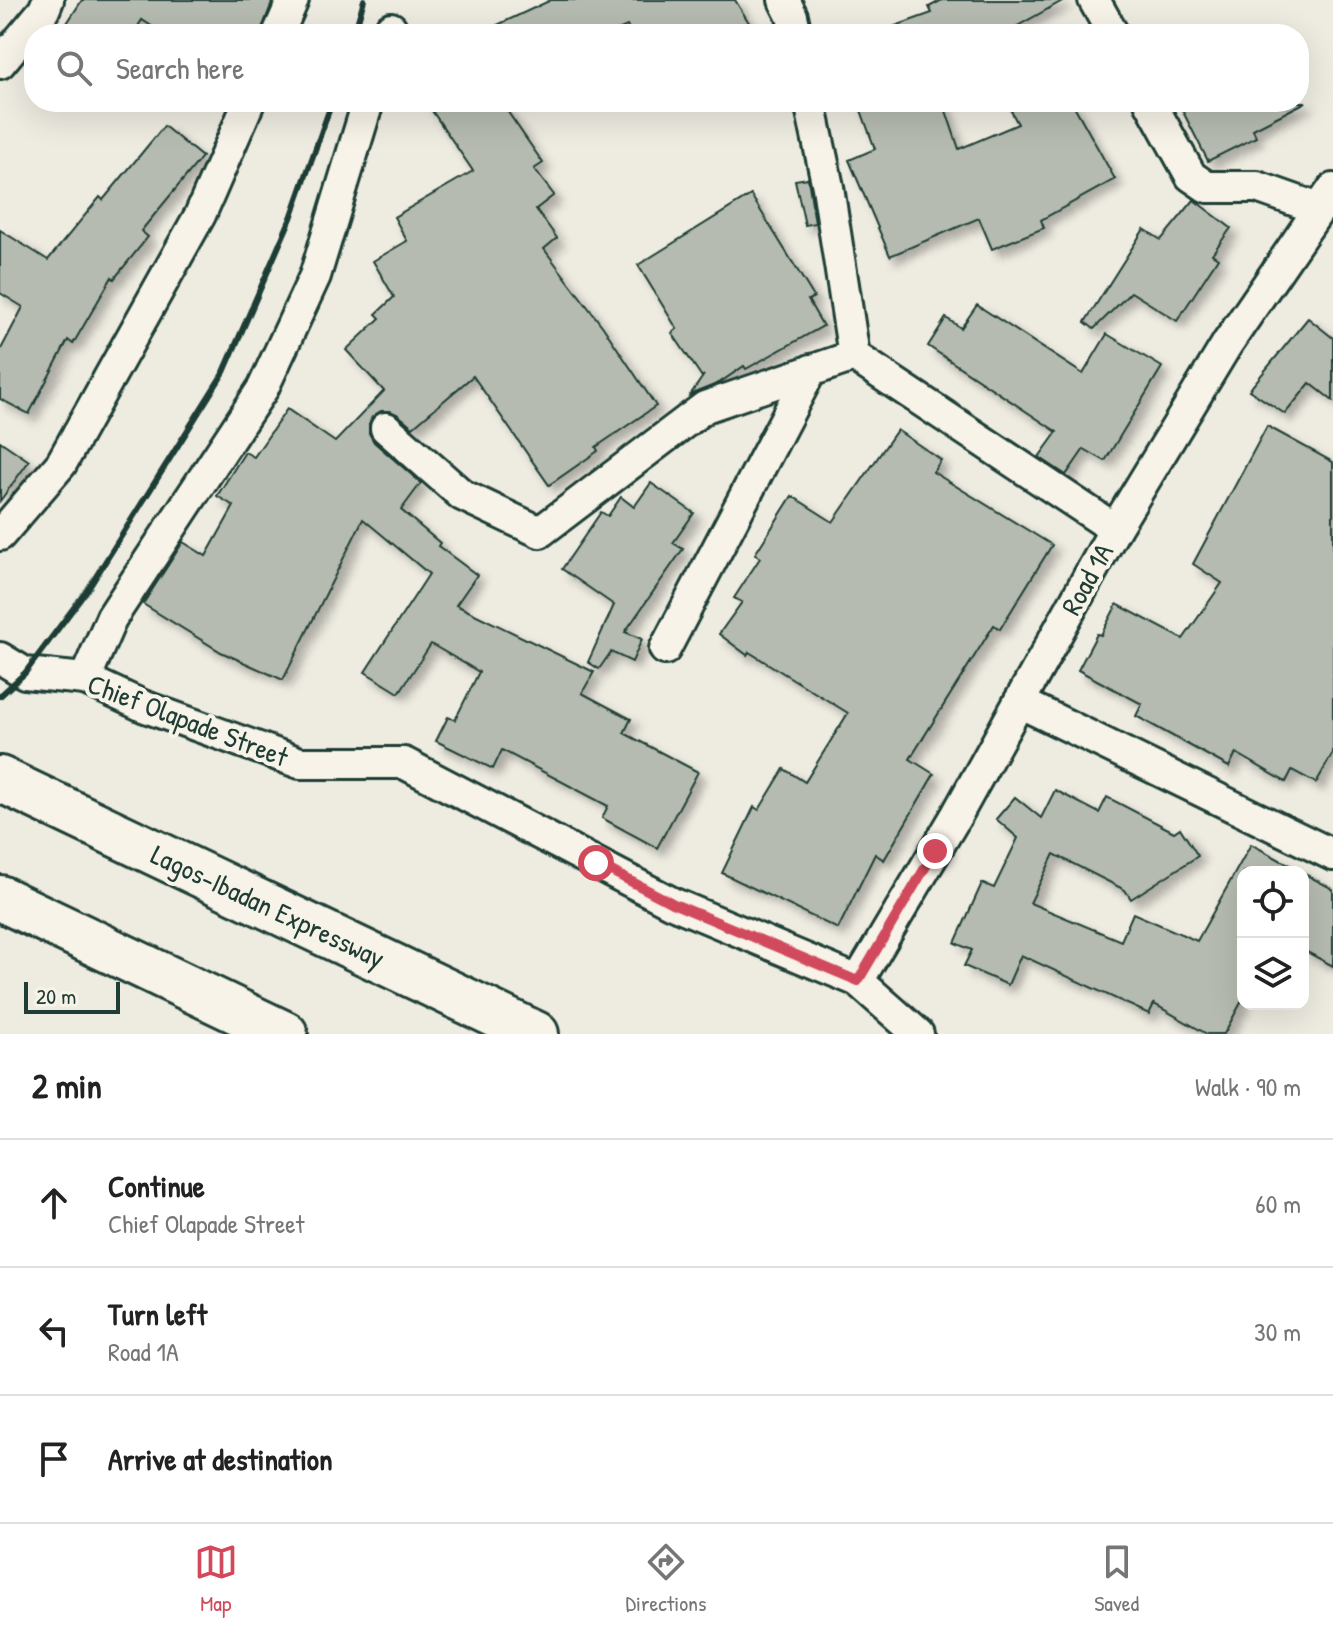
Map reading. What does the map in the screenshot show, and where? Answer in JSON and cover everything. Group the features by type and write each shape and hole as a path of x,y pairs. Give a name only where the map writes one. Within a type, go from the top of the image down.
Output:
{"highway":[{"name":"Lagos-Ibadan Expressway","path":"0,779 536,1034"},
{"path":"0,898 285,1034"}],"street":[{"path":"32,24 48,0"},
{"path":"282,24 293,0"},
{"path":"784,0 794,24"},
{"path":"1094,0 1107,24"},
{"path":"0,63 24,34"},
{"path":"0,535 61,464 200,215 245,112"},
{"path":"85,679 112,617 263,388 315,276 365,112"},
{"path":"812,112 828,187 854,356 1115,529"},
{"path":"1156,112 1191,176 1207,187 1257,187 1326,199"},
{"name":"Road 1A","path":"858,981 955,818 1115,529 1227,344 1326,199"},
{"path":"386,428 462,495 540,532 705,407 854,356"},
{"path":"665,649 811,370"},
{"name":"Chief Olapade Street","path":"0,658 25,673 85,679 143,706 300,763 404,763 672,903 858,981 918,1034"},
{"path":"1019,702 1333,855"}],"building":[{"path":"82,0 273,0 264,24 148,24 142,20 139,24 66,24"},
{"path":"551,0 735,0 750,24 499,24"},
{"path":"942,0 1064,0 1021,24 901,24 932,13 929,7"},
{"path":"433,112 508,112 543,163 534,169 554,195 536,209 557,238 544,249 603,327 656,406 596,447 598,451 549,485 473,376 413,427 397,414 381,411 372,417 369,433 374,442 421,483 401,510 440,543 438,546 477,575 456,605 594,672 582,693 631,719 624,733 698,772 657,848 602,818 608,806 502,750 493,769 436,741 448,717 455,720 479,672 431,644 399,693 365,672 429,574 363,519 283,680 221,652 143,604 183,542 206,556 234,506 217,496 245,452 254,457 287,409 335,442 384,391 346,350 380,318 376,314 394,297 373,261 407,241 394,217 473,171"},
{"path":"862,112 946,112 959,149 1018,124 1012,112 1078,112 1115,179 1041,220 1044,228 992,249 979,218 890,256 849,160 875,149"},
{"path":"1183,112 1286,112 1253,129 1256,137 1208,161"},
{"path":"164,126 202,157 141,231 148,237 114,279 112,277 73,344 68,340 29,414 0,399 0,351 23,307 0,293 0,230 48,260"},
{"path":"808,178 815,223 805,225 795,180"},
{"path":"751,195 814,297 808,300 823,326 746,369 744,366 719,383 690,395 704,375 702,377 672,333 677,329 638,265"},
{"path":"1194,200 1231,228 1212,254 1218,258 1177,321 1131,292 1094,329 1085,322 1144,229 1161,240"},
{"path":"977,305 1083,374 1107,334 1162,367 1105,461 1084,449 1066,475 1039,457 1057,432 928,346 946,318 961,328"},
{"path":"1308,318 1333,338 1333,401 1310,383 1285,414 1249,390"},
{"path":"1267,426 1333,462 1333,753 1316,783 1292,770 1286,782 1236,753 1229,767 1136,716 1142,704 1078,670 1117,604 1183,639 1222,583 1193,564"},
{"path":"897,430 941,460 933,472 1052,545 1000,629 994,625 910,759 934,774 884,860 875,854 838,929 722,873 754,807 759,810 784,769 805,782 848,713 749,652 747,655 719,634 742,602 734,598 760,558 755,554 792,496 833,522"},
{"path":"0,441 29,461 0,501"},
{"path":"651,483 694,513 673,543 683,549 625,632 642,639 632,662 611,652 599,669 588,662 614,605 562,569 601,512 608,516 621,497 634,507"},
{"path":"1055,790 1099,813 1107,797 1174,832 1180,828 1198,856 1131,899 1125,890 1054,854 1030,903 1121,941 1133,913 1197,941 1237,869 1237,1010 1224,1034 1207,1034 1154,1004 1149,1014 1021,955 1008,985 964,966 972,950 955,943 982,883 994,888 1018,838 996,819 1015,797 1041,818"},
{"path":"1251,844 1291,866 1239,866"},
{"path":"1309,876 1333,889 1333,966 1309,953"}],"railway":[{"path":"357,24 364,0"},
{"path":"0,696 25,673 90,586 224,372 291,218 328,112"}],"route":[{"path":"596,863 672,903 858,981 935,851"}]}
